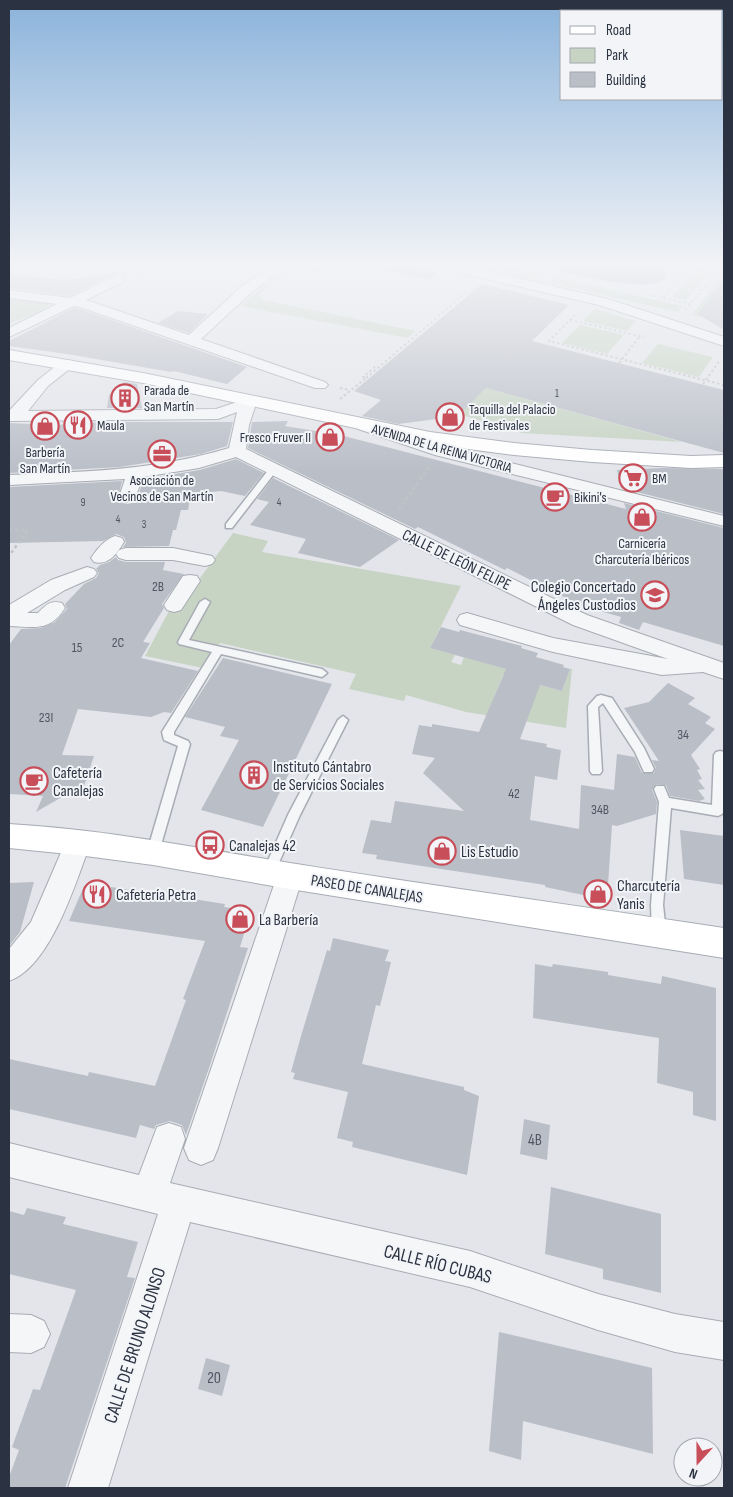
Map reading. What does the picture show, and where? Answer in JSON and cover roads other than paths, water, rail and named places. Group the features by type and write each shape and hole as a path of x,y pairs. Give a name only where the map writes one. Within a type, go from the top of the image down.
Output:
{"main road":[{"name":"AVENIDA DE LA REINA VICTORIA","path":"9,355 244,406 331,422 361,425"},
{"name":"AVENIDA DE LA REINA VICTORIA","path":"9,364 63,367 270,404 361,425 430,438 514,449"},
{"path":"514,449 640,460 724,461"},
{"name":"PASEO DE CANALEJAS","path":"9,836 78,842 153,852 279,874 724,943"}],"street":[{"path":"170,333 320,385"},
{"path":"192,340 200,333"},
{"path":"696,333 724,342"},
{"path":"12,415 43,383 63,367"},
{"path":"9,480 136,473 199,463 237,451 244,406 218,414 12,415"},
{"name":"AVENIDA DE LA REINA VICTORIA","path":"361,425 441,451 724,521"},
{"name":"AVENIDA DE LA REINA VICTORIA","path":"514,449 511,459 524,471"},
{"name":"CALLE DE LEÓN FELIPE","path":"237,451 580,620 717,668"},
{"path":"430,466 441,451"},
{"path":"128,497 136,473"},
{"path":"387,525 398,509"},
{"path":"101,558 121,548 205,560"},
{"path":"13,617 58,586 87,573"},
{"path":"174,605 190,581"},
{"path":"13,617 43,620 54,608"},
{"name":"CALLE DE LEÓN FELIPE","path":"467,620 553,645 662,667 717,668"},
{"path":"9,968 42,930 78,842"},
{"path":"201,1148 279,874"},
{"path":"164,1198 169,1139"},
{"name":"CALLE RÍO CUBAS","path":"9,1160 470,1269 598,1312 675,1333 724,1341"},
{"name":"CALLE DE BRUNO ALONSO","path":"88,1488 164,1198"}],"lane":[{"path":"229,526 273,470"},
{"path":"205,602 183,642 322,673"},
{"path":"153,852 184,744 168,737 168,732 218,650"},
{"path":"596,771 593,706 601,698 608,701 640,751 648,769"},
{"path":"279,874 294,815 343,720"},
{"path":"665,802 718,811 720,755"},
{"path":"659,933 657,904 665,802 660,789"}],"place":[{"name":"Parada de San Martín","path":"125,398"},
{"name":"Taquilla del Palacio de Festivales","path":"450,417"},
{"name":"Maula","path":"78,425"},
{"name":"Barbería San Martín","path":"45,426"},
{"name":"Fresco Fruver II","path":"330,437"},
{"name":"Asociación de Vecinos de San Martín","path":"162,454"},
{"name":"BM","path":"633,478"},
{"name":"Bikini's","path":"555,497"},
{"name":"Carnicería Charcutería Ibéricos","path":"642,517"},
{"name":"Colegio Concertado Ángeles Custodios","path":"655,595"},
{"name":"Instituto Cántabro de Servicios Sociales","path":"254,775"},
{"name":"Cafetería Canalejas","path":"34,781"},
{"name":"Canalejas 42","path":"210,845"},
{"name":"Lis Estudio","path":"442,851"},
{"name":"Cafetería Petra","path":"97,894"},
{"name":"Charcutería Yanis","path":"598,894"},
{"name":"La Barbería","path":"240,919"}]}
